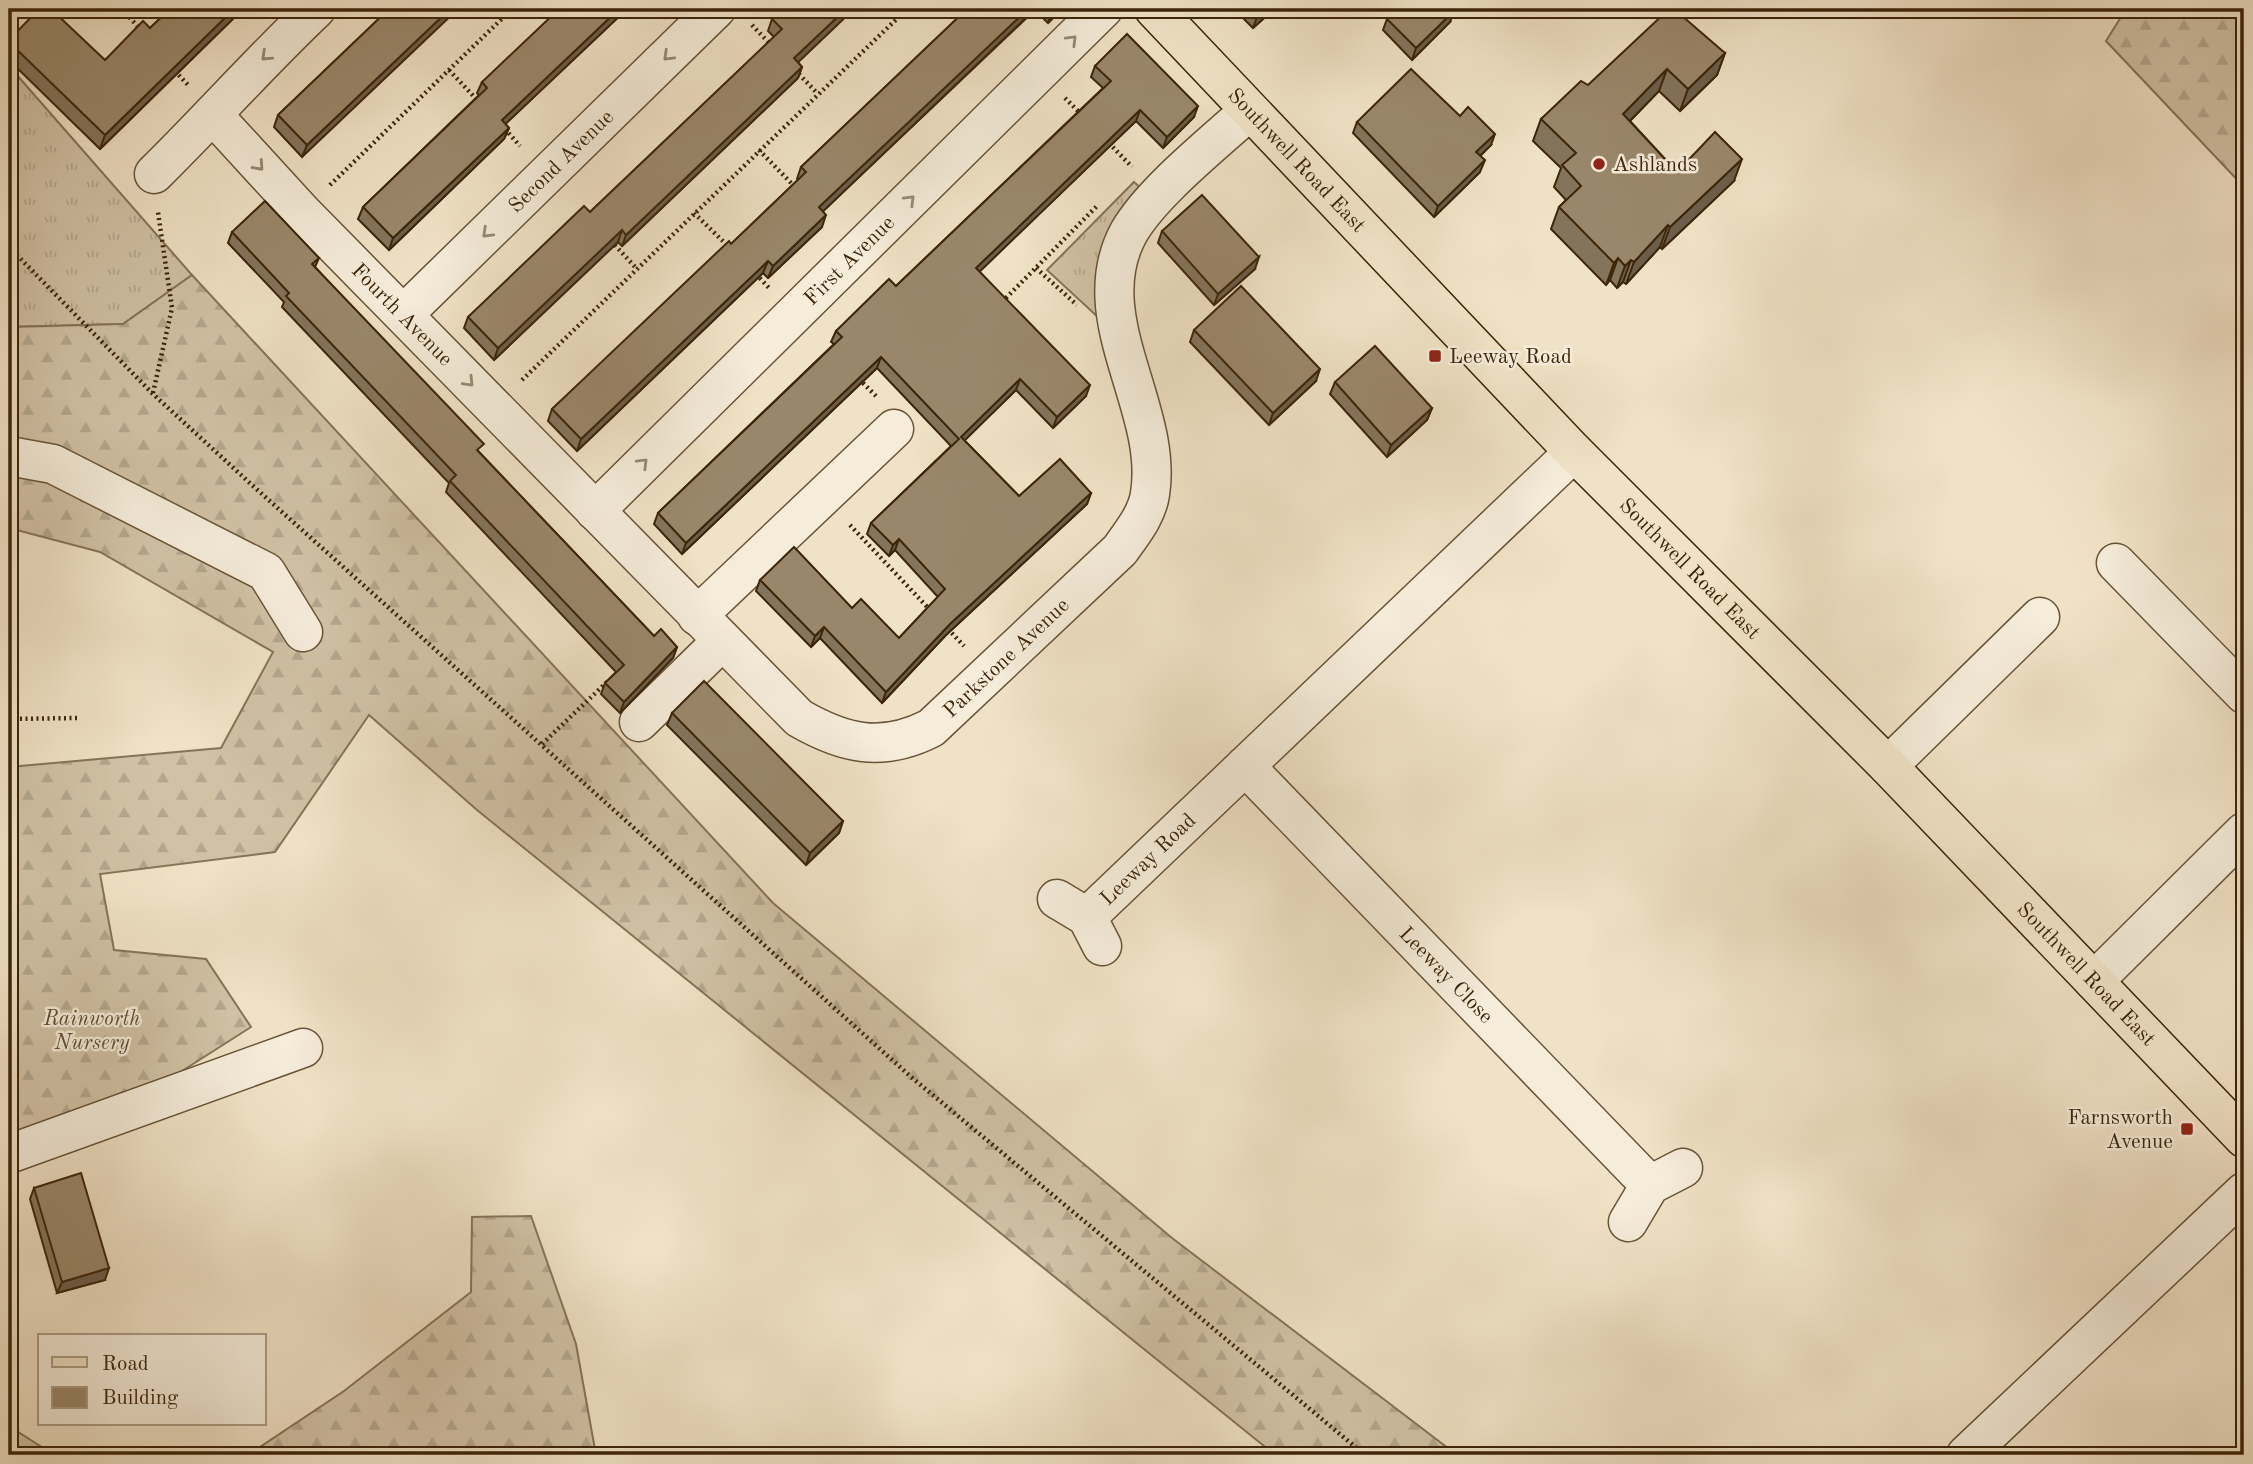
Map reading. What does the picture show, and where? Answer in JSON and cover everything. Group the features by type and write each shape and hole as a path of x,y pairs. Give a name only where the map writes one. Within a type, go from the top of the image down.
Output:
{"main road":[{"name":"Southwell Road East","path":"1154,9 1574,452 1888,766 2094,981 2241,1123"}],"street":[{"path":"154,174 214,115 250,71 316,9"},
{"name":"First Avenue","path":"594,511 1103,9"},
{"name":"Second Avenue","path":"404,314 731,13"},
{"name":"Parkstone Avenue","path":"594,511 799,718 829,736 856,743 913,737 931,728 1121,550 1139,524 1150,496 1152,466 1114,310 1117,270 1129,233 1160,195 1250,111"},
{"name":"Fourth Avenue","path":"214,115 302,212 594,511"},
{"path":"639,722 710,629 822,496 894,429"},
{"name":"Leeway Road","path":"1082,920 1574,452"},
{"path":"9,456 53,464 266,572 303,632"},
{"path":"2116,563 2244,694"},
{"path":"1888,766 2040,617"},
{"name":"Leeway Close","path":"1245,766 1666,1177 1628,1222"},
{"path":"2094,981 2244,832"},
{"path":"9,1154 303,1048"},
{"path":"1966,1455 2244,1192"}],"path":[{"path":"122,9 147,38"},
{"path":"502,9 507,14"},
{"path":"302,212 512,9"},
{"path":"494,408 817,93 907,9"},
{"path":"731,13 782,56"},
{"path":"790,65 817,93"},
{"path":"172,67 214,115"},
{"path":"1039,72 1087,120"},
{"path":"1106,139 1134,169 1124,178"},
{"path":"153,394 172,308 154,174"},
{"path":"1000,304 1105,198"},
{"path":"9,247 153,394 910,1076 1364,1455"},
{"path":"822,496 933,613"},
{"path":"943,623 989,672"},
{"path":"542,744 610,679"},
{"path":"9,719 78,718"}],"green space":[{"path":"2126,9 2244,9 2244,187 2106,41"},
{"path":"9,66 192,275 123,324 9,327"},
{"path":"1134,182 1144,191 1100,319 1047,270"},
{"name":"Rainworth Nursery","path":"192,275 773,903 1172,1238 1457,1455 1275,1455 477,810 369,715 275,852 100,874 114,950 206,959 251,1027 44,1159 9,1176 9,767 221,748 273,652 100,552 9,528 9,327 123,324"},
{"path":"531,1216 576,1344 596,1455 248,1455 344,1391 471,1292 472,1217"},
{"path":"9,1426 54,1455 9,1455"}],"building":[{"path":"39,9 51,9 105,60 143,21 150,28 170,9 234,9 105,135 9,42"},
{"path":"389,9 450,9 307,145 278,115"},
{"path":"559,9 619,9 502,120 509,128 393,238 363,207 487,88 482,82"},
{"path":"783,9 846,9 794,58 802,67 626,235 622,230 498,348 468,317 584,206 590,212 782,29 772,19"},
{"path":"967,9 1028,9 819,207 826,215 773,266 768,261 581,439 552,409 806,172 801,167"},
{"path":"1249,9 1266,9 1257,17"},
{"path":"1397,9 1454,11 1416,48 1387,19"},
{"name":"Ashlands","path":"1669,9 1674,9 1725,53 1688,89 1667,69 1623,114 1677,172 1715,132 1742,159 1670,227 1668,225 1634,262 1631,260 1625,266 1618,258 1614,263 1559,207 1581,186 1562,165 1576,153 1541,119 1581,81 1588,85"},
{"path":"1127,34 1198,106 1167,137 1140,110 976,268 1090,385 1057,417 1020,379 961,437 1019,496 1060,459 1091,493 950,624 886,692 824,627 815,636 760,580 794,547 852,608 861,599 899,638 945,589 899,539 893,545 871,523 959,439 881,357 686,543 658,513 842,337 836,331 889,279 896,286 1111,81 1095,66"},
{"path":"1411,69 1460,116 1468,107 1495,134 1476,152 1485,160 1438,206 1357,122"},
{"path":"1202,195 1259,257 1218,294 1162,231"},
{"path":"265,201 319,258 312,264 484,444 477,450 654,636 661,629 677,647 624,702 605,683 624,665 450,481 456,475 286,296 289,293 232,232"},
{"path":"1241,286 1320,369 1273,413 1194,330"},
{"path":"1375,346 1432,408 1391,445 1335,382"},
{"path":"704,681 843,821 810,853 672,713"},
{"path":"81,1173 109,1268 62,1282 34,1188"}],"place":[{"name":"Ashlands","path":"1599,164"},
{"name":"Leeway Road","path":"1435,356"},
{"name":"Farnsworth Avenue","path":"2187,1129"}]}
